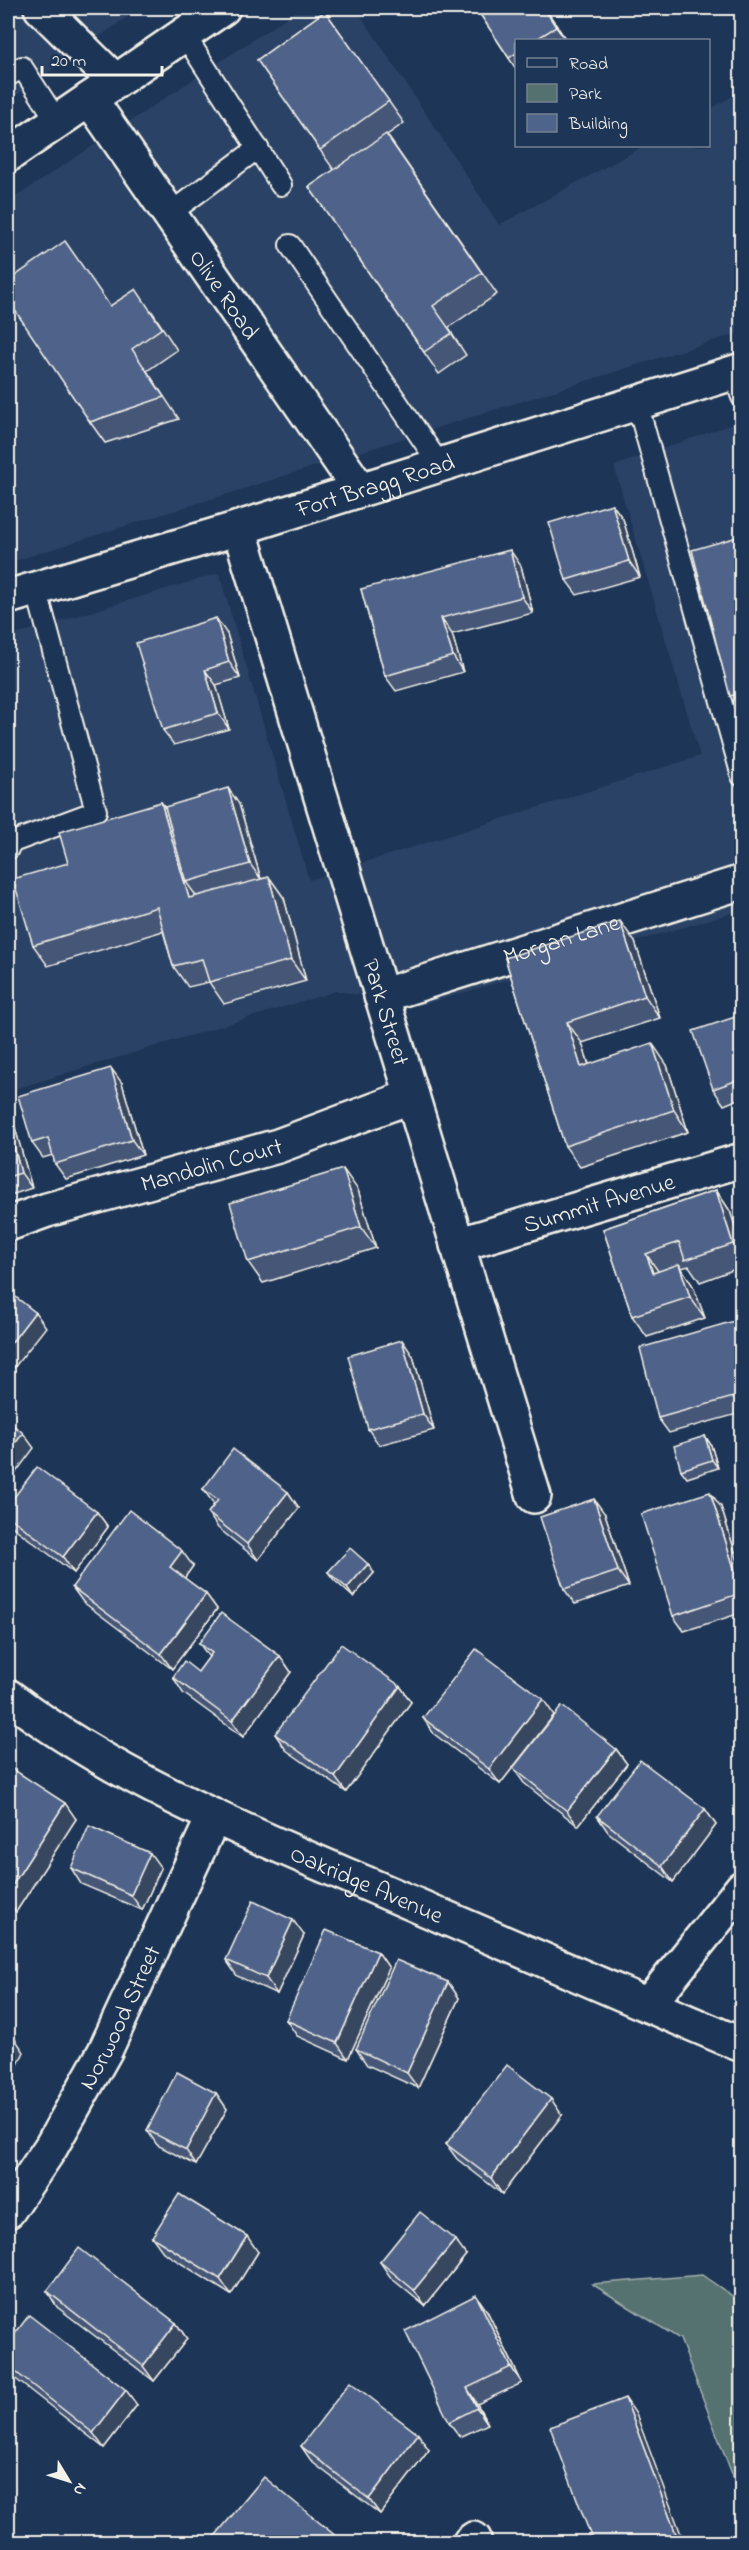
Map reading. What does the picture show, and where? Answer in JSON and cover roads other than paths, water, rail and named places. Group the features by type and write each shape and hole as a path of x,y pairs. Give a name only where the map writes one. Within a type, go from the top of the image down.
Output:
{"street":[{"name":"Olive Road","path":"41,8 102,90 169,214 360,490"},
{"path":"8,155 223,8"},
{"name":"Fort Bragg Road","path":"22,592 239,528 637,403 739,380"},
{"name":"Park Street","path":"239,528 534,1496"},
{"name":"Morgan Lane","path":"381,996 741,882"},
{"name":"Mandolin Court","path":"8,1224 79,1200 278,1146 412,1096"},
{"name":"Summit Avenue","path":"457,1245 741,1160"},
{"name":"Oakridge Avenue","path":"8,1696 39,1721 134,1775 214,1816 301,1856 741,2045"},
{"name":"Norwood Street","path":"8,2211 51,2147 105,2051 214,1816"},
{"path":"648,2005 741,1888"}],"lane":[{"path":"184,34 281,185"},
{"path":"8,76 22,67 57,121"},
{"path":"169,214 258,148"},
{"path":"290,245 440,465"},
{"path":"637,403 741,776"},
{"path":"8,842 96,811 22,592"}]}
